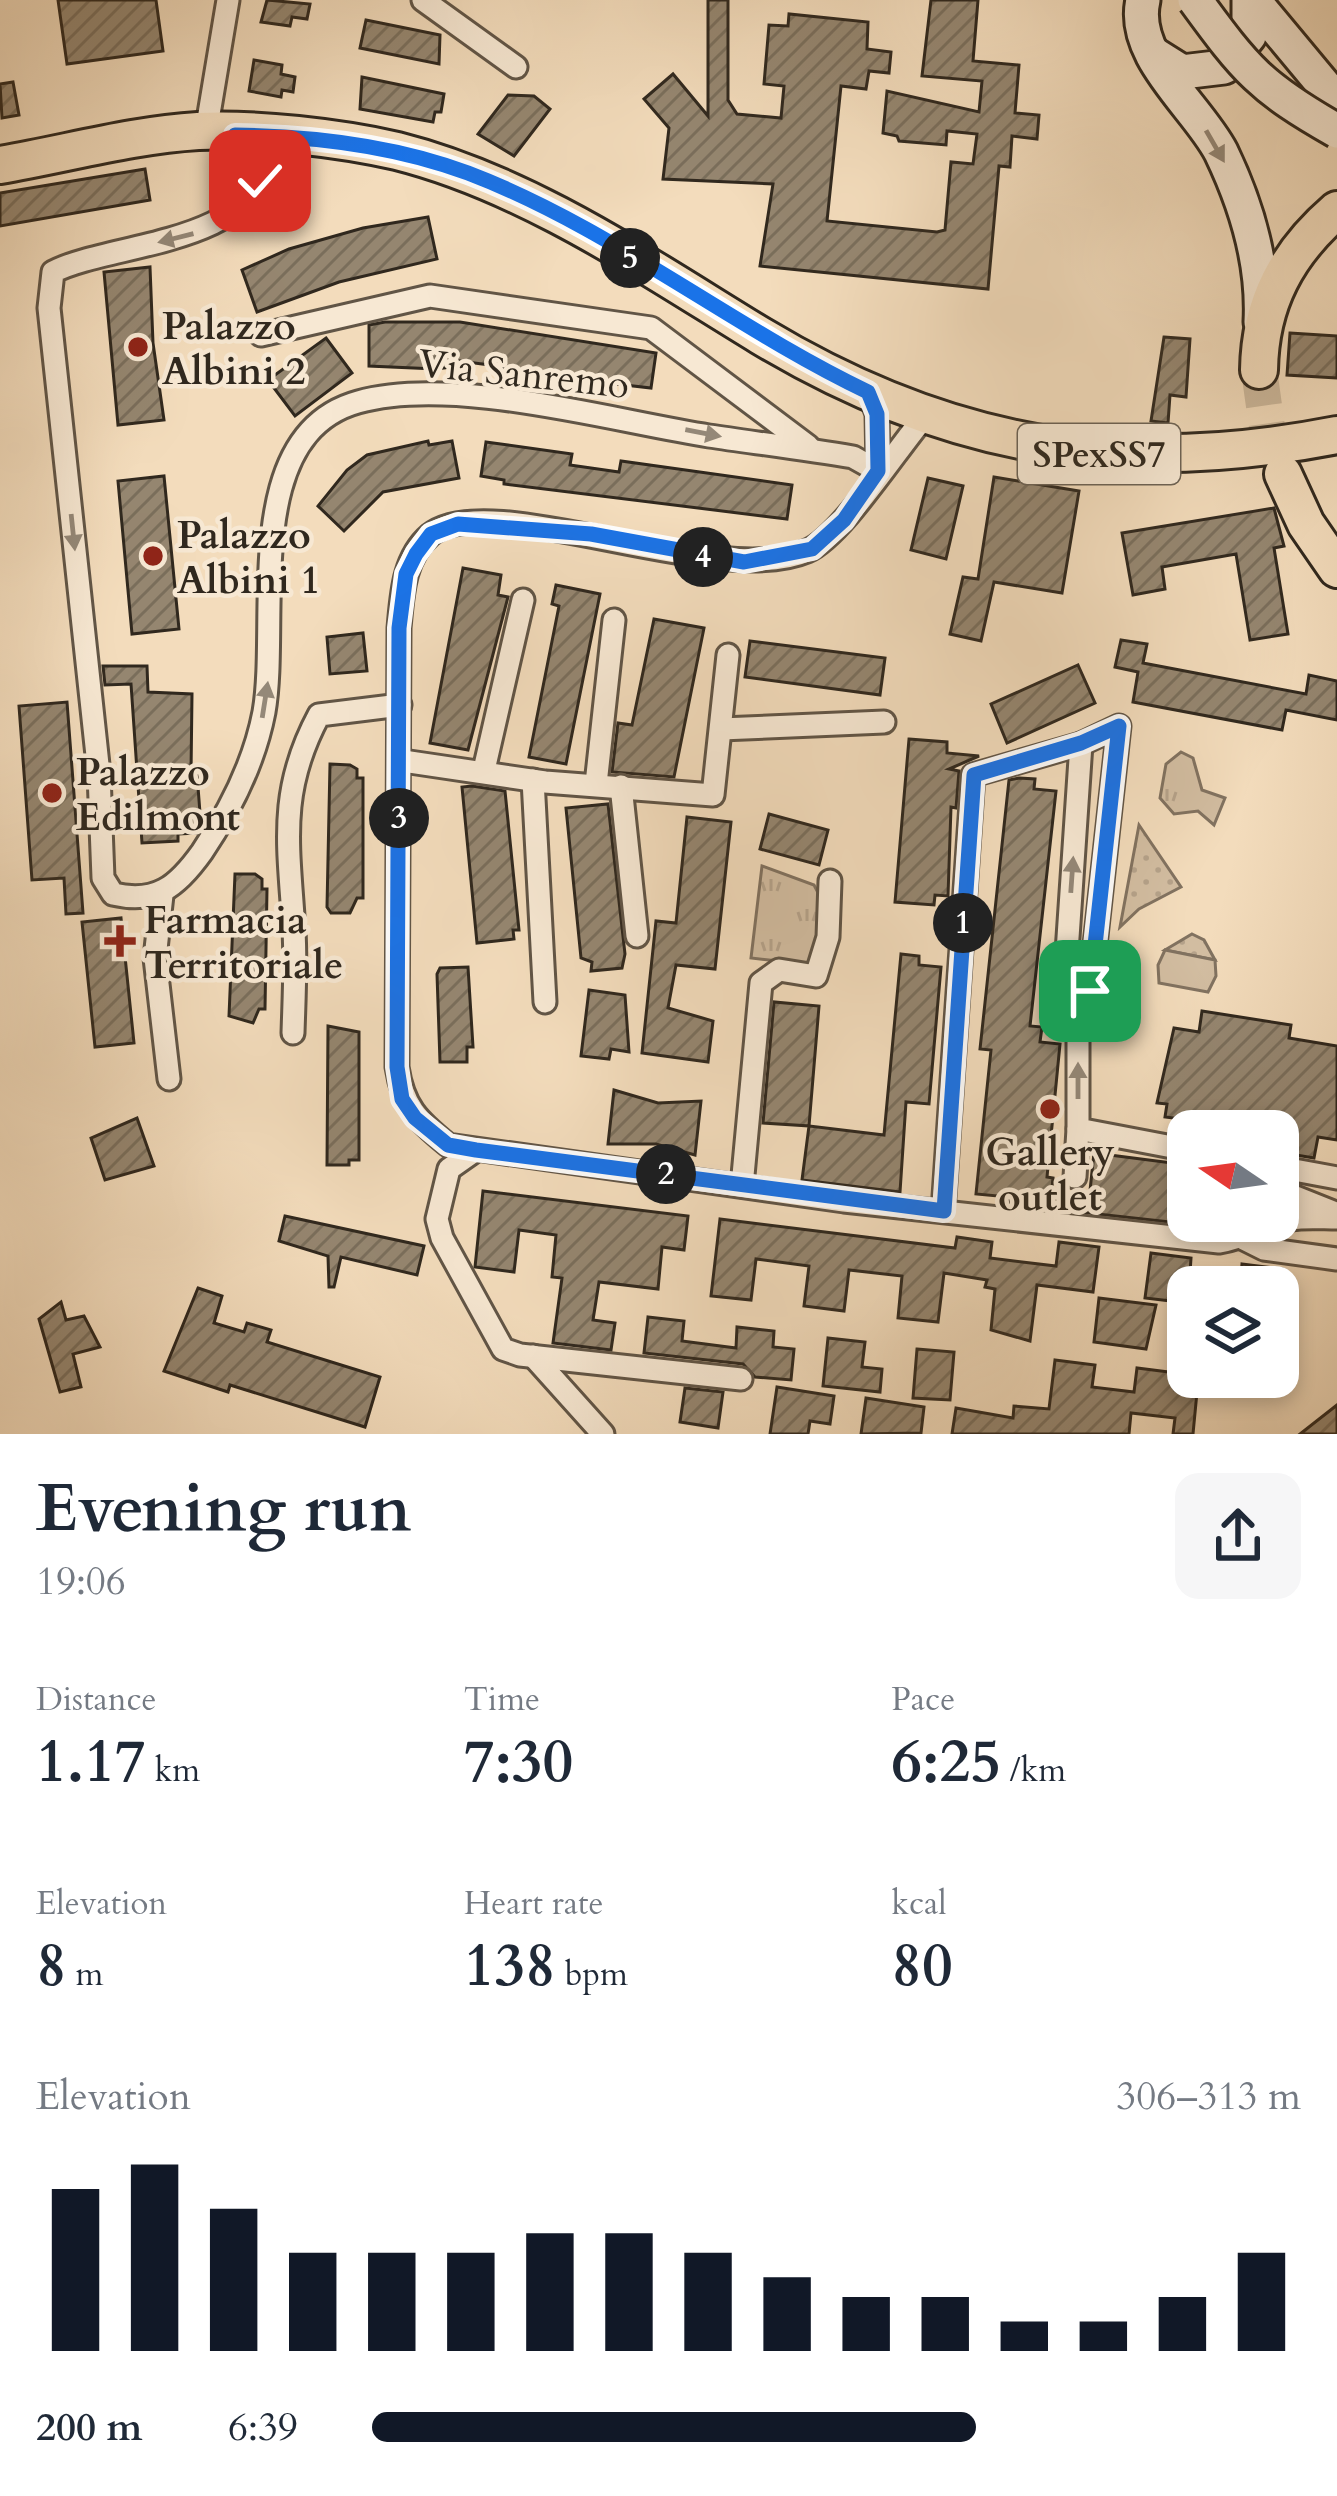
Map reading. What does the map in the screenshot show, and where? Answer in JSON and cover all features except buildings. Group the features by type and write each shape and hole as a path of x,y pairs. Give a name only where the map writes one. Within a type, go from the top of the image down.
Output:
{"main road":[{"path":"1112,0 1145,27 1181,72 1223,67 1249,35 1251,0"},
{"path":"1196,0 1244,67 1271,94 1337,131"},
{"path":"1251,0 1337,101"},
{"path":"1145,27 1218,147 1241,198 1263,289 1260,356"},
{"name":"SPexSS7","path":"0,165 220,134 310,137 374,147 469,174 529,202 868,392 926,415 1078,453 1122,456 1275,461 1337,435"},
{"path":"1260,356 1280,273 1298,247 1337,210"},
{"path":"1335,568 1275,461 1337,451"}],"street":[{"path":"169,1079 155,958 162,895 136,899 113,894 103,878 99,774 49,308 53,272 78,258 194,234 242,202 260,181 261,167 220,134 228,0"},
{"path":"423,0 516,67"},
{"path":"262,335 430,296 651,328 813,450"},
{"path":"868,392 877,414 878,471"},
{"name":"Via Sanremo","path":"162,895 187,872 236,799 263,716 269,672 273,520 285,473 301,442 327,416 357,402 401,397 492,399 813,450 853,458 878,471"},
{"path":"926,415 844,520 812,549 795,555 714,559 511,525 458,524 431,534 406,574 399,628 403,760 397,934 402,1099 415,1118 448,1145 476,1150 1167,1235"},
{"path":"484,770 524,600"},
{"path":"596,784 614,620"},
{"path":"403,760 533,780 712,795 728,655"},
{"path":"293,1033 295,934 286,838 289,786 301,748 319,715 400,705"},
{"path":"721,729 884,722"},
{"path":"944,1211 974,775 1081,743 1119,726 1090,991 1085,1020 1078,1028 1075,1177"},
{"path":"1078,1028 1066,1020 1064,997 1081,743"},
{"path":"533,780 545,1002"},
{"path":"621,786 637,936"},
{"path":"742,1186 761,983 779,970 816,976 828,937 830,881"},
{"path":"1078,1129 1167,1146"},
{"path":"476,1150 449,1169 437,1219 442,1238 502,1348 533,1356 741,1379"},
{"path":"1299,1171 1337,1178"},
{"path":"1299,1199 1337,1216"},
{"path":"1299,1217 1337,1216"},
{"path":"1250,1242 1264,1249 1337,1259"},
{"path":"533,1356 603,1434"}],"green space":[{"path":"1181,752 1193,758 1202,790 1225,798 1214,825 1198,811 1174,814 1160,798 1166,764"},
{"path":"1139,825 1181,887 1139,909 1120,927"},
{"path":"762,866 814,885 824,904 815,956 806,964 751,958"},
{"path":"1192,934 1204,940 1215,960 1165,950"},
{"path":"1165,950 1215,960 1216,976 1208,992 1159,983 1158,965"}],"tunnel":[{"path":"1259,370 1267,427 1282,471"}],"place":[{"name":"Palazzo Albini 2","path":"138,347"},
{"name":"Palazzo Albini 1","path":"153,556"},
{"name":"Palazzo Edilmont","path":"52,793"},
{"name":"Farmacia Territoriale","path":"120,941"},
{"name":"Gallery outlet","path":"1050,1109"}],"route":[{"path":"260,181 261,167 235,135 310,137 395,151 469,174 529,202 696,294 764,338 868,392 877,414 878,471 844,520 812,549 795,555 744,562 591,534 458,524 431,534 416,554 406,574 399,628 403,760 397,934 397,1067 402,1099 415,1118 448,1145 476,1150 944,1211 974,775 1081,743 1119,726 1090,991"}]}
